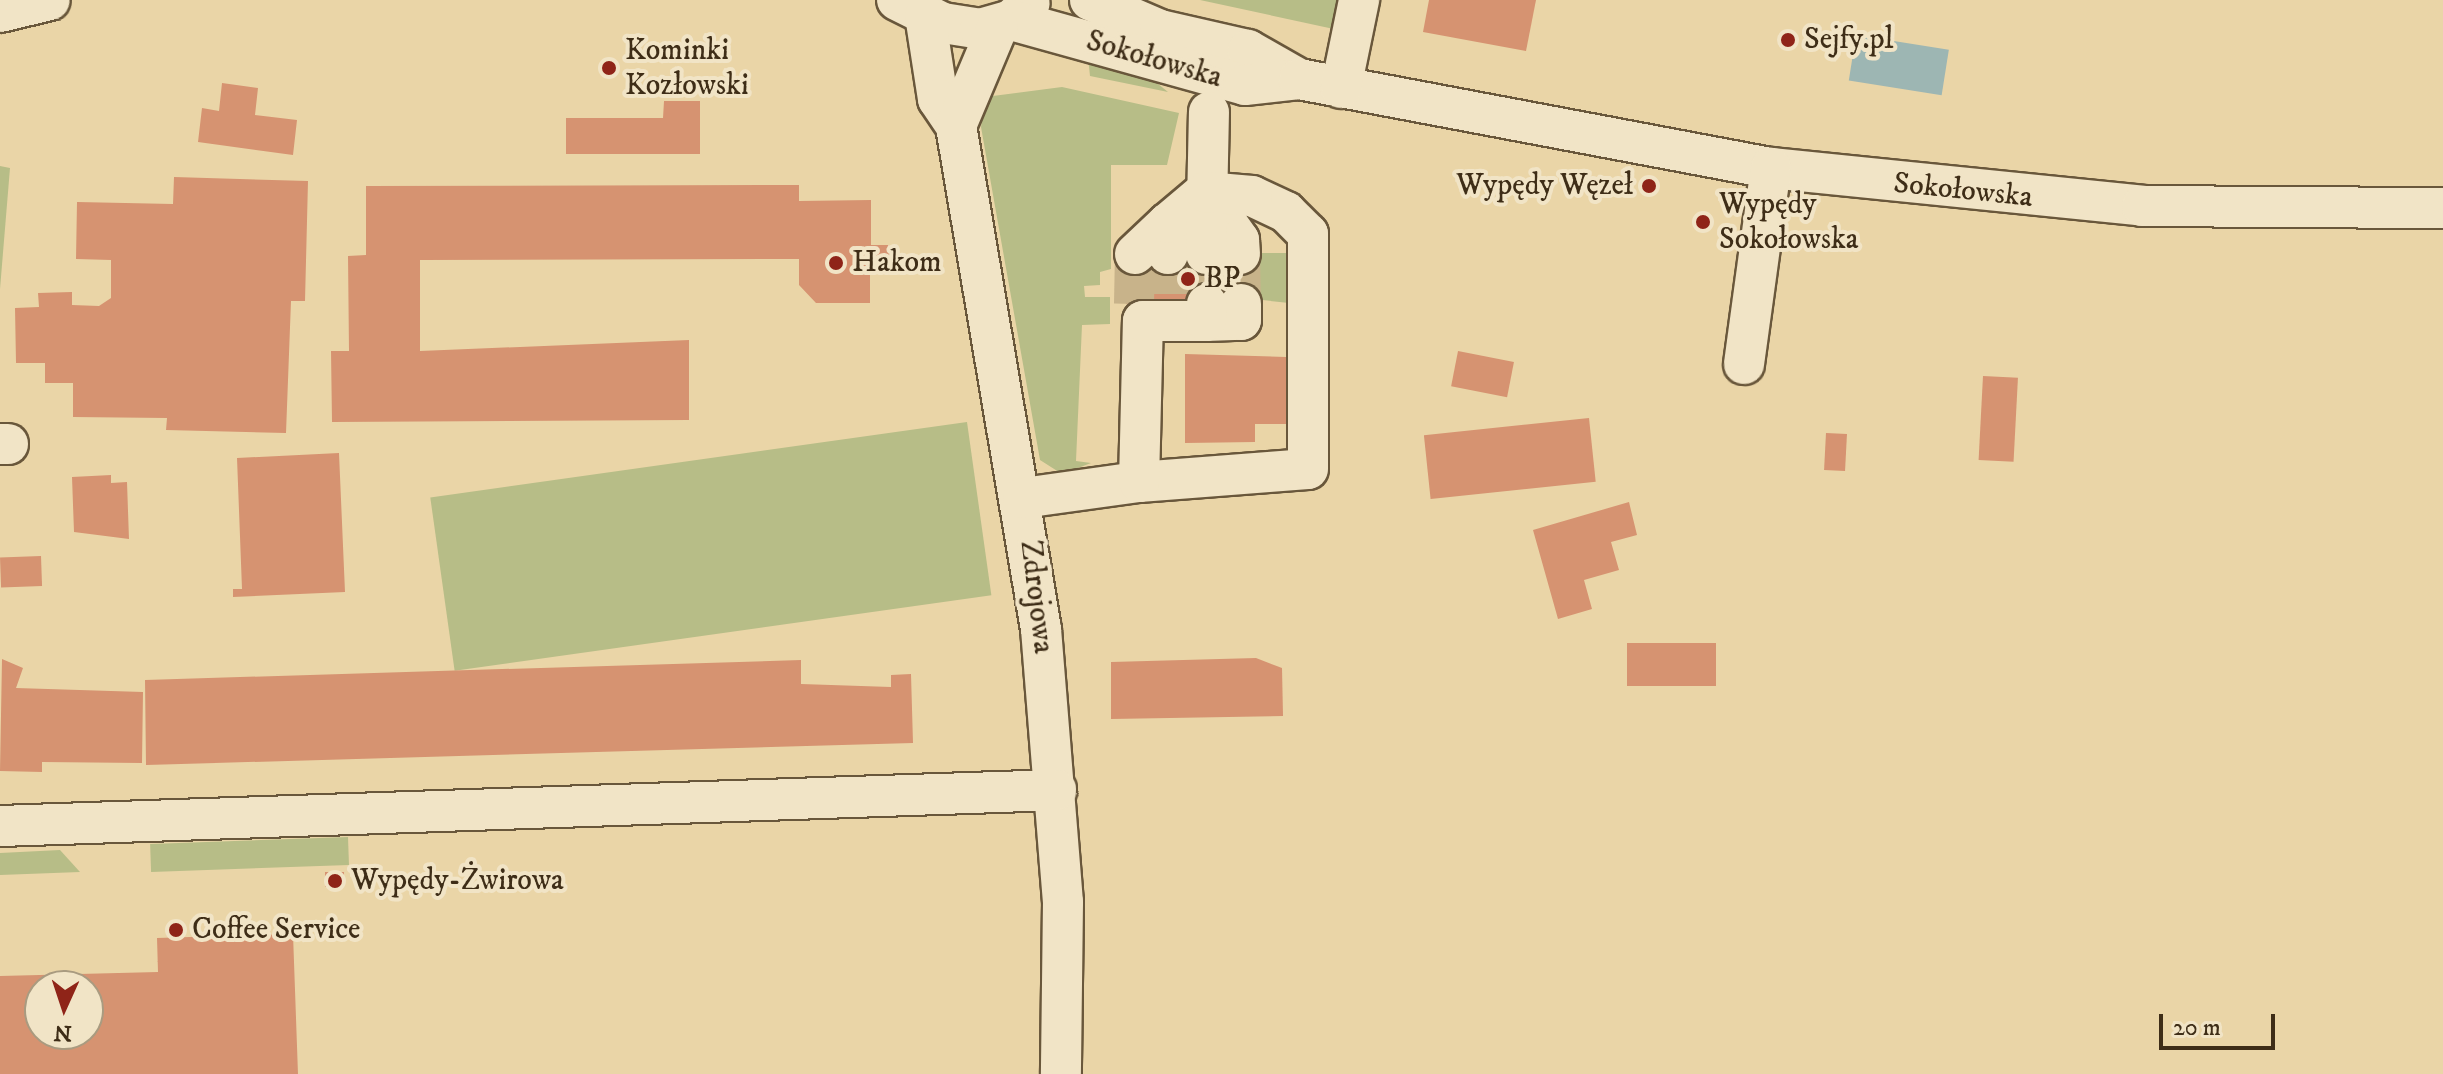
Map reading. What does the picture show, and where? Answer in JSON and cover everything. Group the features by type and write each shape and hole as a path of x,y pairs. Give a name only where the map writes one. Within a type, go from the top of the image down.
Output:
{"street":[{"path":"0,12 50,0"},
{"name":"Sokołowska","path":"1090,0 1160,30 1248,50 1299,79 1771,168 2114,205 2443,208"},
{"path":"1341,88 1359,0"},
{"name":"Sokołowska","path":"911,7 956,27 1014,15 1175,70 1245,85 1299,79"},
{"name":"Zdrojowa","path":"911,7 938,99 956,126 1023,498 1056,790 1061,1074"},
{"path":"956,126 1014,15"},
{"path":"1175,70 1209,112 1205,192 1183,248"},
{"path":"1209,112 1245,85"},
{"path":"1744,364 1771,168"},
{"path":"1023,498 1139,482 1308,469 1308,234 1286,212 1252,196 1205,192"},
{"path":"1139,482 1181,311"},
{"path":"0,826 1056,790"}],"green space":[{"path":"1200,0 1350,0 1343,31"},
{"path":"1088,57 1152,79 1168,92 1090,76"},
{"path":"1062,87 1179,113 1167,165 1111,165 1111,269 1100,272 1100,285 1084,286 1085,297 1110,297 1110,324 1082,325 1076,461 1091,463 1062,474 1040,460 981,127 985,97"},
{"path":"0,166 10,168 0,289"},
{"path":"1253,253 1293,253 1289,303 1253,299"},
{"path":"967,422 991,595 455,671 430,497"},
{"path":"348,837 349,865 151,872 150,844"},
{"path":"60,850 80,872 0,875 0,853"}],"water":[{"path":"1856,35 1949,50 1942,95 1849,80"}],"building":[{"path":"1429,0 1536,0 1526,51 1423,32"},
{"path":"222,83 258,88 255,115 297,120 293,155 198,142 202,108 219,111"},
{"path":"664,101 700,101 700,154 566,154 566,118 663,118"},
{"path":"174,177 308,181 305,301 291,301 286,433 166,430 167,418 73,417 73,383 45,383 45,363 16,363 15,308 39,307 38,293 72,292 72,305 99,306 111,298 111,260 76,259 77,202 173,204"},
{"path":"799,185 799,201 871,200 871,245 890,245 890,267 870,267 870,303 816,303 799,285 799,259 420,260 420,351 689,340 689,420 332,422 331,351 349,351 348,256 366,255 366,186"},
{"name":"Wypędy Sokołowska","path":"1695,215 1713,219 1711,228 1693,226"},
{"path":"1126,254 1250,254 1250,304 1126,304"},
{"path":"1458,351 1514,362 1507,397 1451,386"},
{"path":"1185,354 1286,357 1286,424 1255,424 1255,442 1185,443"},
{"path":"1983,376 2018,378 2014,462 1979,460"},
{"path":"1589,418 1596,482 1431,499 1424,435"},
{"path":"1826,433 1847,434 1845,471 1824,470"},
{"path":"339,453 345,592 233,597 233,589 242,589 237,458"},
{"path":"111,475 111,483 127,482 129,539 74,532 72,477"},
{"path":"1629,502 1637,535 1611,542 1619,570 1584,580 1592,609 1558,619 1533,530"},
{"path":"41,556 42,586 1,587 0,557"},
{"path":"1627,643 1716,643 1716,686 1627,686"},
{"path":"1256,658 1282,668 1283,716 1111,719 1111,662"},
{"path":"2,659 23,668 16,688 143,692 142,763 42,762 42,772 0,771"},
{"path":"801,660 801,684 891,687 891,675 911,674 913,743 146,765 145,680"},
{"name":"Wypędy-Żwirowa","path":"325,872 344,872 344,887 325,887"},
{"path":"293,934 298,1074 0,1074 0,976 24,975 24,1050 104,1050 104,973 158,972 157,938"}],"tunnel":[{"path":"1134,304 1135,254"},
{"path":"1168,254 1168,304"},
{"path":"1206,254 1207,304"},
{"path":"1240,254 1241,304"}],"place":[{"name":"Sejfy.pl","path":"1788,40"},
{"name":"Kominki Kozłowski","path":"609,68"},
{"name":"Wypędy Węzeł","path":"1649,186"},
{"name":"Wypędy Sokołowska","path":"1703,222"},
{"name":"Hakom","path":"836,263"},
{"name":"BP","path":"1188,279"},
{"name":"Wypędy-Żwirowa","path":"335,881"},
{"name":"Coffee Service","path":"176,930"}]}
